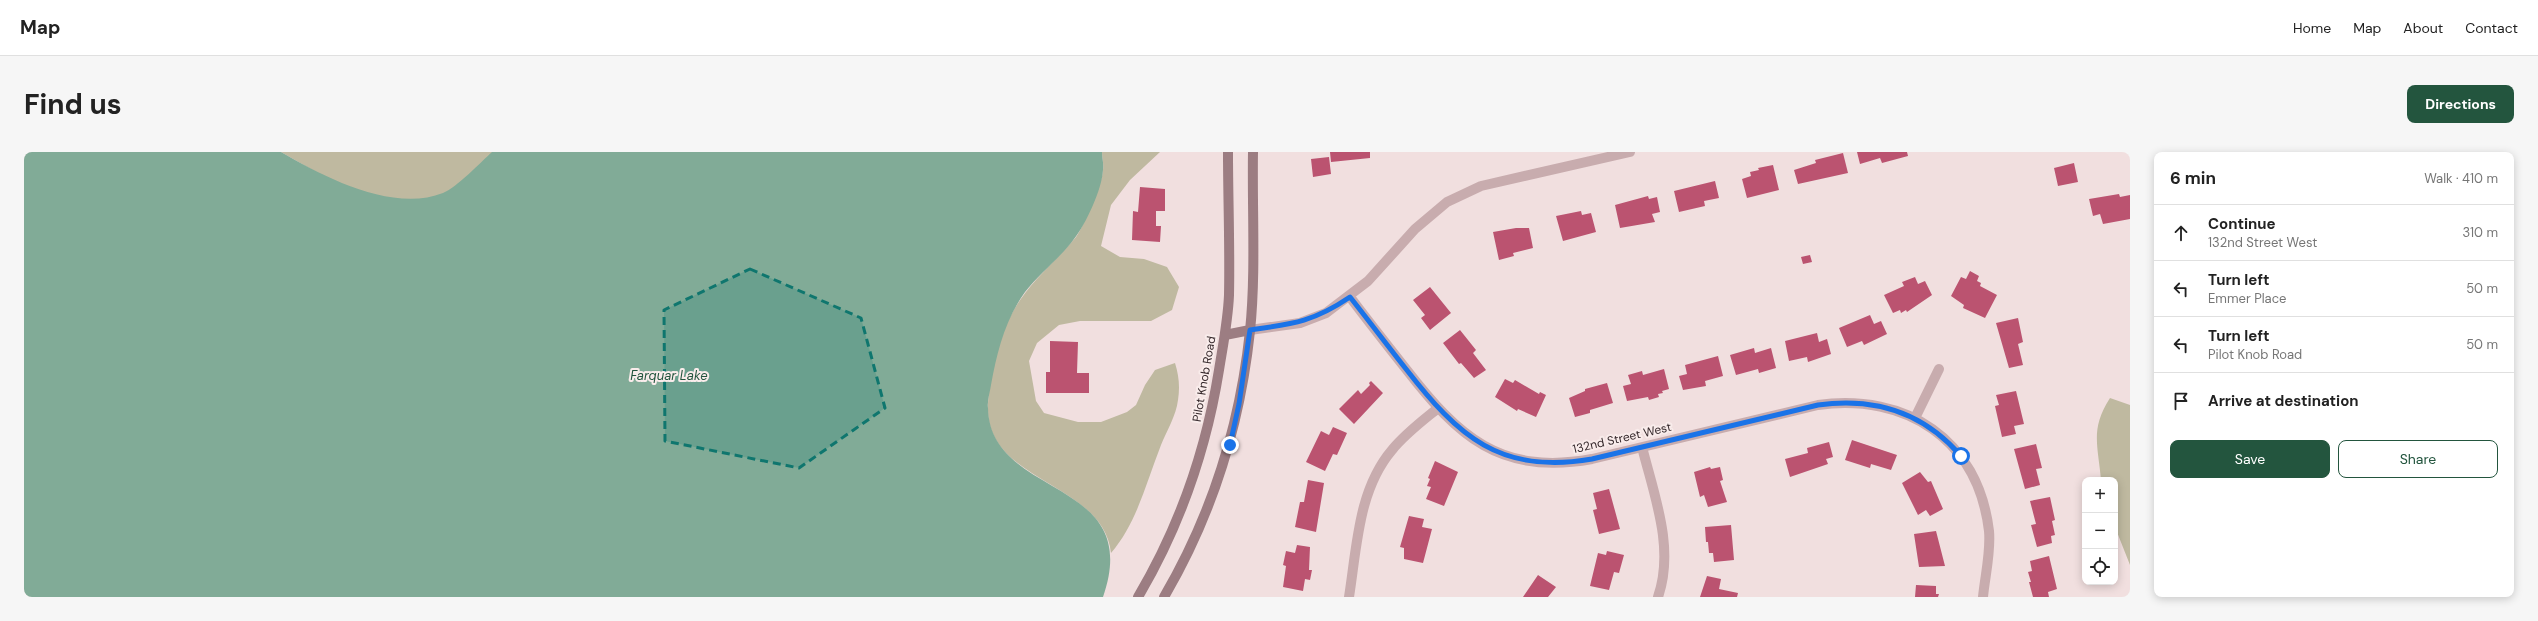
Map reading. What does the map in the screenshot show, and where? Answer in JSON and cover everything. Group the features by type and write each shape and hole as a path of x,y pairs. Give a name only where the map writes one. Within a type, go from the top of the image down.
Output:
{"main road":[{"name":"Pilot Knob Road","path":"1138,597 1155,569 1174,528 1200,460 1212,414 1225,335 1229,295 1228,152"},
{"path":"1164,597 1187,557 1217,485 1239,404 1250,330 1253,152"},
{"path":"1225,335 1250,330"}],"street":[{"path":"1250,330 1300,323 1326,313 1350,297 1368,281 1415,229 1447,202 1481,186 1630,152"},
{"name":"132nd Street West","path":"1350,297 1437,409 1469,437 1507,455 1528,461 1571,463 1818,405 1843,402 1868,403 1892,408 1915,418 1951,444 1975,479 1984,505 1989,532 1983,597"},
{"path":"1915,418 1939,369"},
{"path":"1349,597 1368,491 1378,470 1392,451 1408,433 1437,409"},
{"path":"1642,447 1664,546 1664,570 1658,597"}],"highlighted area":[{"path":"750,269 861,318 885,408 799,468 665,441 664,310"}],"shaded area":[{"path":"281,152 521,152 400,220"},
{"path":"1102,152 1160,152 1130,180 1111,205 1101,246 1120,257 1144,259 1167,267 1179,287 1172,310 1151,321 1080,321 1059,325 1037,343 1029,361 1036,401 1044,413 1078,422 1101,422 1127,412 1136,405 1145,385 1155,370 1175,363 1179,386 1175,412 1134,516 1128,529 1111,553 1104,530 1089,511 1069,496 1025,468 1006,452 993,433 988,409 990,384 1004,330 1021,298 1079,232 1100,184 1103,166"},
{"path":"2110,398 2130,405 2130,565 2118,535 2118,477 2101,477 2097,438 2100,419"}],"water":[{"name":"Farquar Lake","path":"24,152 281,152 317,172 338,181 359,189 403,199 423,198 443,193 461,180 492,152 1102,152 1103,168 1100,187 1093,206 1079,233 1025,292 1007,325 999,348 993,373 988,408 995,438 1013,459 1036,476 1086,508 1103,529 1110,558 1103,597 24,597"}],"building":[{"path":"1330,152 1370,152 1370,158 1331,162"},
{"path":"1857,152 1907,152 1908,156 1882,163 1880,158 1860,164"},
{"path":"1843,153 1848,173 1798,184 1794,170 1816,163 1815,160"},
{"path":"1329,157 1331,174 1313,177 1311,159"},
{"path":"2074,163 2078,182 2058,186 2054,168"},
{"path":"1773,165 1779,190 1747,198 1742,179 1751,176 1750,172 1759,170 1758,168"},
{"path":"1715,181 1719,198 1704,201 1705,206 1679,212 1674,191"},
{"path":"1140,187 1165,189 1165,211 1156,211 1156,226 1161,226 1160,242 1132,240 1133,211 1138,212"},
{"path":"2119,194 2120,197 2130,195 2130,219 2103,224 2100,214 2093,216 2089,199"},
{"path":"1648,196 1649,199 1657,197 1660,212 1652,214 1655,222 1620,228 1615,205"},
{"path":"1581,211 1582,215 1591,213 1596,232 1563,241 1556,216"},
{"path":"1516,228 1529,228 1533,248 1513,253 1514,256 1499,260 1493,232"},
{"path":"1810,255 1812,262 1803,264 1801,257"},
{"path":"1970,271 1979,276 1977,281 1981,283 1980,286 1997,295 1985,318 1963,308 1964,305 1951,296 1961,277 1966,279"},
{"path":"1915,277 1918,284 1925,281 1932,295 1907,312 1906,310 1901,313 1900,310 1893,313 1884,295 1904,286 1902,282"},
{"path":"1430,287 1451,313 1430,330 1421,318 1425,315 1413,300"},
{"path":"1870,315 1874,324 1881,321 1887,334 1864,345 1862,341 1847,347 1839,328"},
{"path":"2018,318 2023,342 2018,344 2023,365 2009,368 1996,323"},
{"path":"1460,330 1476,350 1473,353 1486,370 1474,378 1461,363 1459,364 1443,343"},
{"path":"1817,333 1819,342 1827,339 1831,354 1808,362 1807,357 1789,361 1785,341"},
{"path":"1050,341 1078,342 1077,373 1089,373 1089,393 1046,393 1046,372 1050,372"},
{"path":"1754,348 1755,353 1771,348 1776,368 1759,373 1758,369 1736,375 1730,355"},
{"path":"1718,356 1723,376 1705,381 1706,386 1683,390 1679,376 1687,374 1685,365"},
{"path":"1664,369 1669,389 1658,394 1659,397 1649,400 1648,397 1627,401 1623,386 1631,384 1628,375 1642,371 1643,375"},
{"path":"1505,379 1513,383 1515,380 1539,394 1540,392 1546,395 1536,417 1518,409 1517,411 1495,397"},
{"path":"1371,381 1383,393 1354,424 1339,409 1358,390 1361,394 1370,385 1369,383"},
{"path":"1607,383 1613,403 1590,410 1590,413 1575,417 1569,398 1585,391 1585,389"},
{"path":"2016,391 2024,424 2014,426 2016,434 2002,437 1995,406 1999,405 1996,395"},
{"path":"1333,427 1347,433 1337,455 1333,454 1325,471 1306,462 1321,431 1329,435"},
{"path":"1852,440 1897,455 1891,470 1871,464 1870,468 1845,460"},
{"path":"1829,442 1833,457 1826,459 1828,464 1790,477 1785,459 1808,453 1807,448"},
{"path":"2036,444 2042,468 2036,469 2040,485 2025,489 2014,449"},
{"path":"1435,461 1458,472 1444,506 1426,499 1431,487 1427,486 1430,479 1428,478"},
{"path":"1710,467 1711,469 1720,467 1723,480 1720,481 1727,502 1708,507 1704,495 1700,497 1694,472"},
{"path":"1920,472 1928,482 1931,481 1943,509 1930,516 1926,510 1918,515 1902,483"},
{"path":"1308,480 1324,483 1316,532 1295,527 1300,502 1304,502"},
{"path":"1609,489 1620,529 1599,534 1593,510 1597,509 1593,493"},
{"path":"2050,497 2055,520 2052,521 2055,535 2051,536 2052,543 2037,547 2031,525 2036,524 2030,501"},
{"path":"1409,516 1424,519 1422,527 1432,529 1423,563 1404,559 1404,548 1400,547"},
{"path":"1731,525 1734,560 1714,562 1713,553 1709,553 1708,542 1706,542 1705,527"},
{"path":"1936,531 1945,566 1919,567 1914,534"},
{"path":"1297,545 1310,547 1309,570 1312,570 1310,580 1305,579 1303,591 1283,587 1286,566 1283,565 1286,551 1295,553"},
{"path":"1607,551 1624,555 1619,573 1614,572 1609,590 1590,586 1598,553 1606,555"},
{"path":"2049,556 2057,589 2048,592 2049,597 2033,597 2028,572 2032,571 2030,561"},
{"path":"1538,575 1556,587 1548,597 1523,597"},
{"path":"1707,576 1721,579 1719,589 1738,593 1737,597 1700,597"},
{"path":"1916,585 1936,586 1936,594 1939,594 1938,597 1915,597"}],"route":[{"path":"1230,445 1239,404 1250,330 1300,323 1326,313 1350,297 1437,409 1452,424 1469,437 1487,447 1528,461 1571,463 1818,405 1843,402 1868,403 1892,408 1915,418 1940,434 1961,456"}]}
